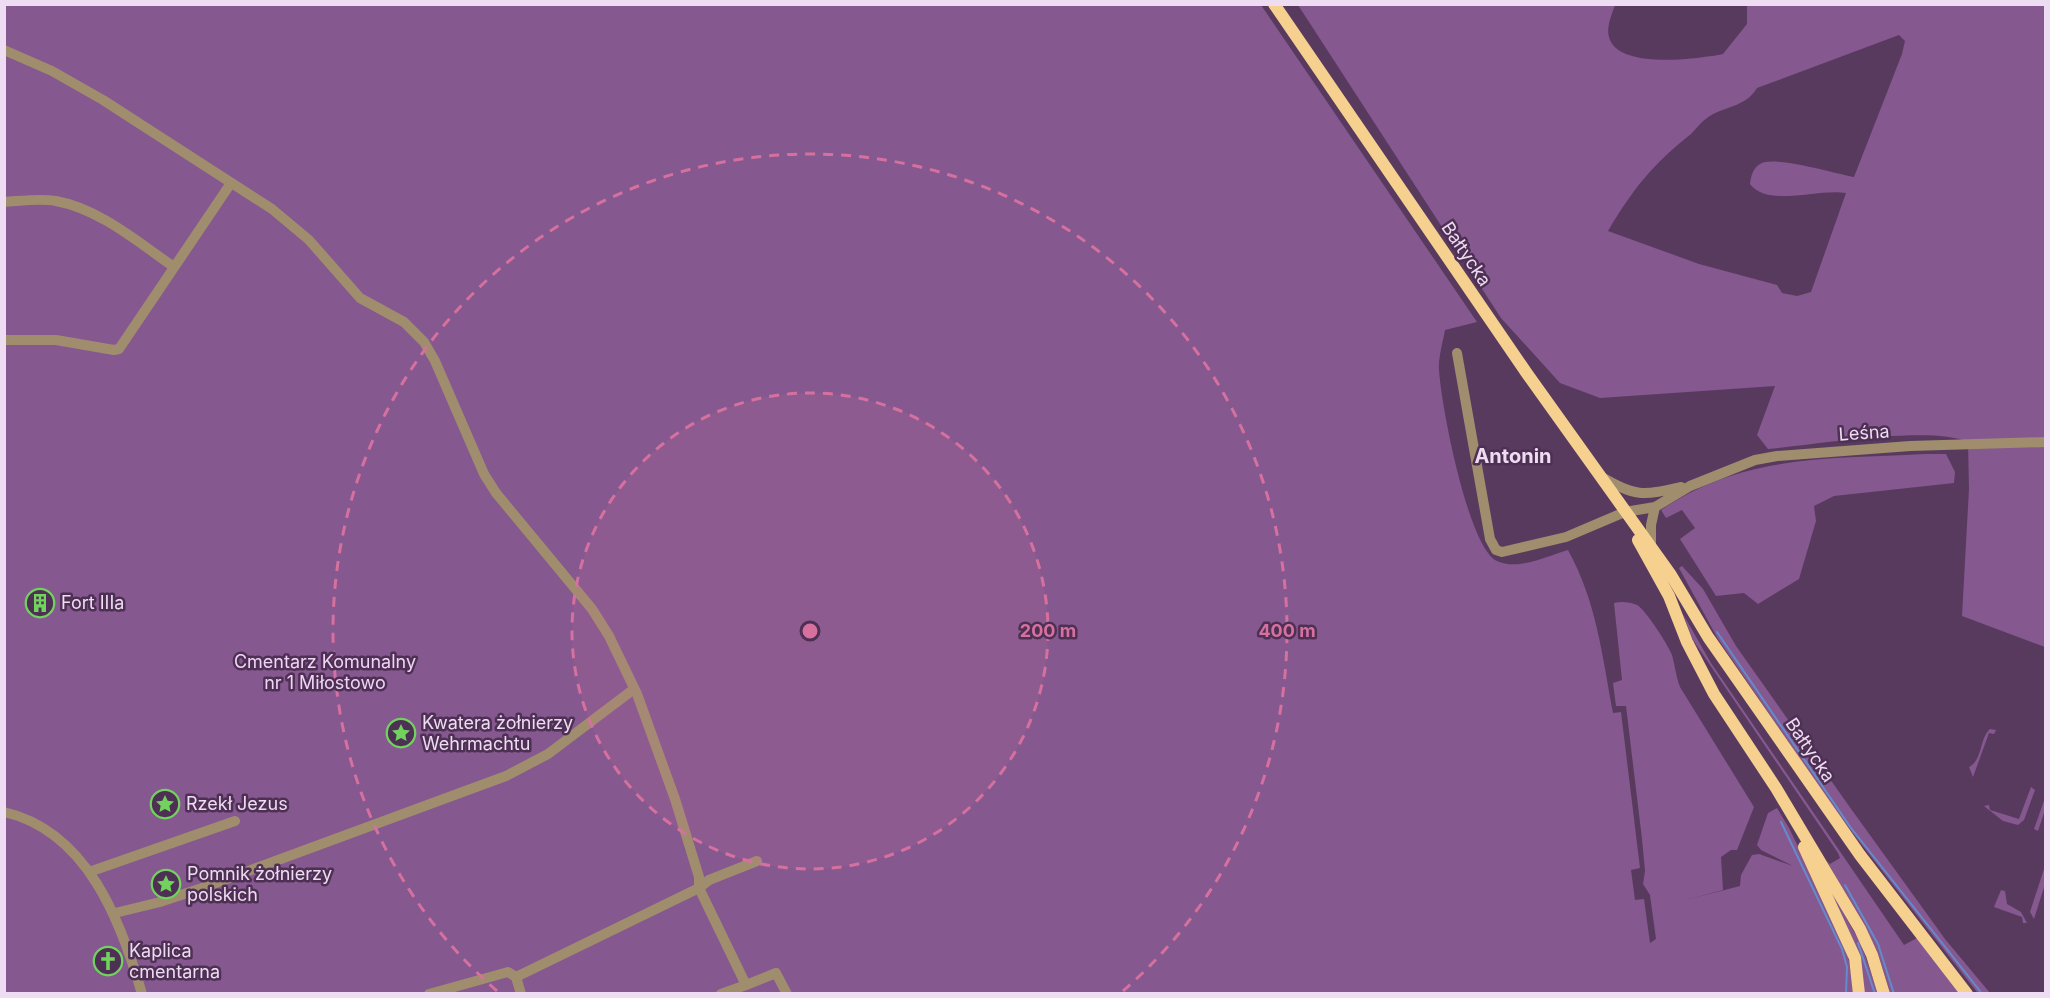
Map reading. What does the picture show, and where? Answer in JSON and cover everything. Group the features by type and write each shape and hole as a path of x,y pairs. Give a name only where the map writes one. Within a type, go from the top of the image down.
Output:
{"main road":[{"name":"Bałtycka","path":"1274,4 1524,370 1651,547 1713,644 1860,855 1969,993"},
{"name":"Bałtycka","path":"1628,517 1669,596 1701,672 1788,807 1860,929 1876,964 1884,993"},
{"path":"1788,807 1851,946 1858,970 1859,993"}],"street":[{"path":"4,50 52,71 103,100 299,230 360,298 404,322 424,342 435,361 484,474 528,534 592,609 609,636 634,689 686,834 699,888 746,985"},
{"path":"4,340 49,339 119,349 231,183"},
{"path":"4,202 55,201 81,208 104,220 174,267"},
{"path":"1457,353 1490,539 1496,550 1509,552 1543,544 1628,517 1644,495 1623,489 1600,476"},
{"name":"Leśna","path":"1628,517 1655,507 1690,486 1755,460 1777,456 1910,446 2046,442"},
{"name":"Leśna","path":"1644,495 1690,486"},
{"path":"1651,547 1651,525 1655,507"},
{"path":"115,913 197,890 506,776 548,754 634,689"},
{"path":"4,812 31,820 44,828 89,872 115,913 142,993"},
{"path":"89,872 235,821"},
{"path":"516,977 699,888 709,880 758,861"},
{"path":"429,993 500,972 511,972 516,977 521,993"},
{"path":"721,993 776,973 787,993"}],"green space":[{"name":"Cmentarz Komunalny nr 1 Miłostowo","path":"5,4 1261,5 1477,322 1445,330 1439,360 1445,412 1466,504 1486,550 1497,561 1505,564 1523,563 1568,550 1578,570 1592,610 1602,650 1613,713 1621,712 1640,868 1631,870 1635,900 1644,899 1650,943 1656,939 1650,895 1643,884 1645,871 1642,839 1626,706 1616,706 1613,683 1622,680 1614,603 1620,602 1632,603 1641,608 1662,636 1672,655 1680,687 1754,807 1737,850 1731,850 1721,857 1723,890 1682,901 1740,886 1741,875 1752,855 1759,854 1793,866 1761,850 1757,845 1768,813 1777,808 1846,945 1855,994 5,994"},
{"path":"1298,5 1615,5 1608,29 1609,37 1615,47 1627,54 1642,58 1678,60 1723,54 1747,24 1747,5 2045,5 2045,647 1962,616 1969,489 1968,442 1950,437 1927,435 1871,438 1768,449 1757,435 1775,386 1600,398 1560,383 1501,318","holes":["1899,35 1905,41 1854,177 1778,162 1760,164 1753,172 1750,184 1758,191 1769,195 1846,193 1811,292 1797,296 1782,293 1777,285 1699,264 1608,231 1644,178 1665,156 1713,114 1740,103 1752,95 1757,88"]},
{"path":"1946,454 1955,472 1954,483 1834,496 1814,506 1816,521 1799,579 1758,604 1744,593 1716,596 1680,539 1695,528 1682,510 1666,518 1661,510 1723,478 1756,469 1821,459"},
{"path":"1682,566 1703,589 1736,646 1849,806 1945,939 1990,993 1977,992 1837,813 1718,639 1679,568"},
{"path":"1683,614 1711,663 1904,945 1917,938 1960,993 1890,993 1877,951 1827,861 1830,864 1840,858 1838,853 1693,640"},
{"path":"1990,729 1996,730 1994,734 1989,733 1973,777 1969,767 1977,760 1984,738"},
{"path":"2031,787 2035,790 2024,820 2018,825 2003,821 1984,806 1989,805 1990,810 2019,819"},
{"path":"2045,798 2045,810 2038,831 2034,829"},
{"path":"2045,866 2045,884 2034,919 2030,912"},
{"path":"1824,879 1861,944 1878,993 1864,993 1859,955"},
{"path":"2001,890 2005,891 2007,904 2021,912 2027,923 2023,923 2022,917 1994,907"}],"waterway":[{"path":"1717,632 1851,828 1980,991"},
{"path":"1781,822 1842,949 1847,967 1846,994"},
{"path":"1845,885 1878,944 1894,994"},
{"path":"1858,943 1875,994"}],"place":[{"name":"Fort IIIa","path":"40,603"},
{"name":"Kwatera żołnierzy Wehrmachtu","path":"401,733"},
{"name":"Rzekł Jezus","path":"165,804"},
{"name":"Pomnik żołnierzy polskich","path":"166,884"},
{"name":"Kaplica cmentarna","path":"108,961"}],"district":[{"name":"Antonin","path":"1513,456"}]}
